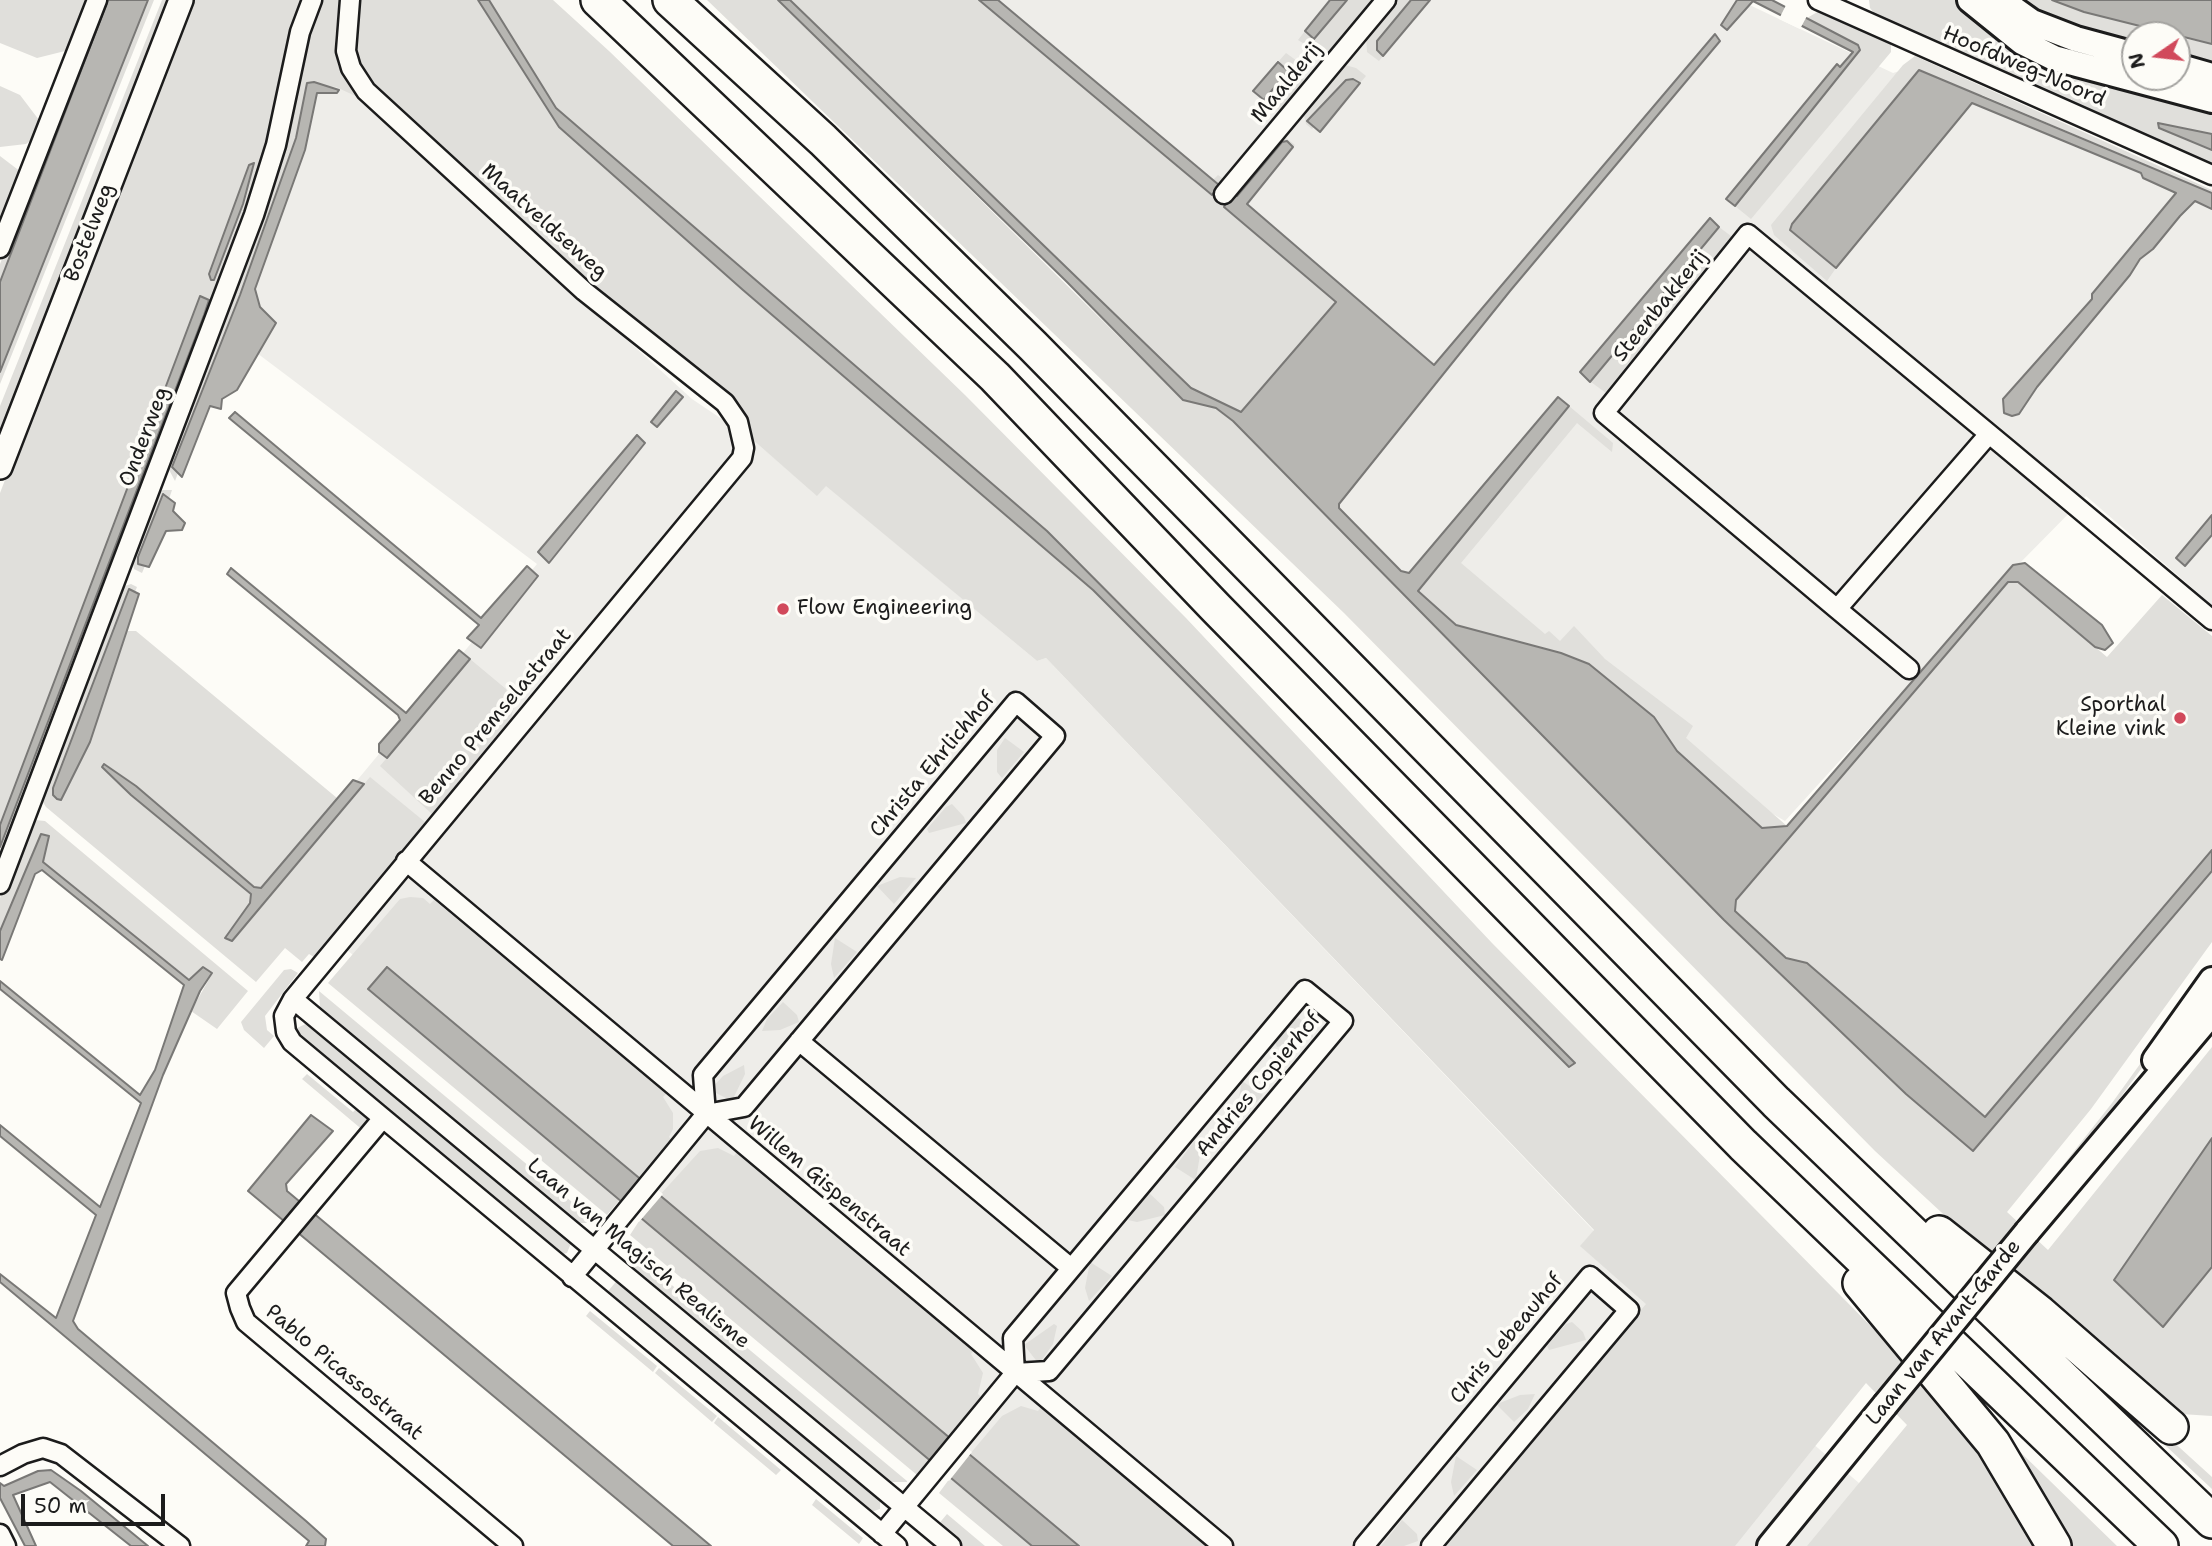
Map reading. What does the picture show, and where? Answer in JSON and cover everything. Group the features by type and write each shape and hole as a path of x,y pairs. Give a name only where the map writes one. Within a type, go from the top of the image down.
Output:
{"highway":[{"path":"598,0 995,376 1242,635 1743,1144 2161,1546"},
{"path":"670,0 823,140 1024,337 1776,1102 2212,1521"},
{"path":"1776,1102 2040,1313 2171,1427"},
{"path":"1743,1144 1993,1443 2054,1546"}],"main road":[{"path":"1970,0 2022,42 2054,58 2212,100"},
{"path":"2001,0 2032,22 2076,39 2121,51"},
{"path":"2191,70 2212,76"},
{"name":"Laan van Avant-Garde","path":"2118,1120 2148,1068 2212,980"},
{"name":"Laan van Avant-Garde","path":"1770,1546 2118,1120 2160,1077 2212,1013"}],"street":[{"path":"0,248 97,0"},
{"name":"Bostelweg","path":"0,467 181,0"},
{"name":"Onderweg","path":"0,884 254,215 276,145 300,32 312,0"},
{"name":"Maatveldseweg","path":"350,0 346,51 351,68 366,90 584,291 725,403 741,433 744,448 742,458"},
{"name":"Maalderij","path":"1224,194 1385,0"},
{"name":"Hoofdweg-Noord","path":"1818,0 1849,4 2212,175"},
{"name":"Steenbakkerij","path":"1909,669 1604,413 1748,234 2212,620"},
{"path":"1837,609 1989,434"},
{"name":"Benno Premselastraat","path":"290,1003 742,458"},
{"name":"Christa Ehrlichhof","path":"1016,702 1055,736 744,1107 706,1114 703,1075 1016,702"},
{"name":"Willem Gispenstraat","path":"406,861 1223,1546"},
{"name":"Andries Copierhof","path":"1305,989 1343,1021 1049,1371 1014,1373 1013,1338 1305,989"},
{"path":"290,1003 284,1021 288,1038 897,1546"},
{"name":"Laan van Magisch Realisme","path":"290,1003 596,1248 951,1546"},
{"path":"799,1041 1071,1268"},
{"path":"572,1277 706,1114"},
{"name":"Pablo Picassostraat","path":"383,1118 236,1293 246,1322 513,1546"},
{"name":"Chris Lebeauhof","path":"1364,1546 1590,1276 1629,1310 1431,1546"},
{"path":"882,1534 1014,1373"},
{"path":"0,1466 23,1454 43,1448 61,1454 180,1546"},
{"path":"0,1534 6,1546"}],"shaded area":[{"path":"0,0 91,0 71,47 37,58 0,43"},
{"path":"103,0 108,0 0,282 0,264"},
{"path":"108,0 148,0 0,372 0,282"},
{"path":"148,0 154,0 0,384 0,371 55,228"},
{"path":"162,0 170,0 0,443 0,406"},
{"path":"190,0 305,0 271,143 224,274 217,282 210,319 0,871 0,847 208,300 200,296 0,825 0,493","holes":["254,163 243,204 214,279 211,280 209,274 249,165"]},
{"path":"318,0 339,0 335,41 338,66 362,99 336,87 307,83 296,138 240,295 172,467 178,473 175,481 167,466"},
{"path":"361,0 478,0 559,127 743,290 1093,590 1569,1066 1574,1063 1047,531 556,108 489,0 553,0 609,51 965,395 1186,618 1492,943 1928,1384 1975,1436 2041,1546 1807,1546 1907,1425 1866,1383 1735,1546 1446,1546 1646,1304 1580,1246 1594,1230 1046,658 1037,661 826,486 817,496 753,440 741,412 728,395 609,299 376,87 356,55"},
{"path":"478,0 489,0 556,108 1047,531 1575,1063 1569,1067 1093,590 743,290 559,127"},
{"path":"707,0 778,0 1183,400 1216,408 1233,421 1435,624 1974,1151 2212,871 2212,942 2091,1109 2007,1212 2048,1250 2212,1047 2212,1138 2114,1280 2163,1327 2212,1267 2212,1416 2181,1414 2073,1334 1875,1151 1344,613"},
{"path":"778,0 790,0 1191,388 1241,412 1336,302 1224,207 1229,197 1237,196 1282,142 1287,141 1293,147 1247,204 1434,365 1715,34 1720,41 1510,291 1339,504 1339,508 1401,571 1409,573 1558,397 1569,406 1418,591 1456,625 1561,653 1589,664 1654,717 1677,751 1762,828 1787,826 2013,565 2025,563 2102,625 2113,643 2105,650 2095,647 2018,582 2008,582 1736,900 1735,911 1786,958 1807,963 1985,1117 2212,850 2212,871 1973,1151 1906,1094 1724,920 1233,421 1216,408 1183,400 1067,282"},
{"path":"790,0 979,0 1211,195 1219,185 1213,180 1218,175 1236,188 1282,138 1286,138 1295,145 1293,147 1282,142 1237,196 1224,206 1336,301 1242,412 1191,388"},
{"path":"979,0 998,0 1219,185 1212,195"},
{"path":"995,0 1739,0 1893,73 1903,70 2212,202 2212,605 2086,496 2015,568 1785,821 1408,601 1327,496 1434,377"},
{"path":"1330,0 1347,0 1314,39 1305,31"},
{"path":"1347,0 1373,0 1332,49 1319,53 1298,40 1305,31 1314,39"},
{"path":"1396,0 1411,0 1380,35 1377,50 1383,56 1379,61 1367,52 1366,35"},
{"path":"1411,0 1430,0 1383,56 1377,50 1377,41"},
{"path":"1737,0 1772,0 1858,45 1860,50 1735,206 1726,199 1837,64 1840,67 1853,52 1753,1 1727,30 1721,25"},
{"path":"1869,0 1960,0 2019,47 2121,79 2121,91 2161,91 2212,107 2212,166 1878,18 1870,8"},
{"path":"2007,0 2052,0 2123,21 2121,21 2121,45"},
{"path":"2052,0 2212,0 2212,44 2191,39 2191,21 2121,21"},
{"path":"1819,11 1887,40 1891,45 1891,52 1751,219 1735,206 1844,71 1858,45 1807,18"},
{"path":"2191,40 2212,44 2212,69 2191,64"},
{"path":"1286,53 1297,61 1304,76 1302,86 1280,111 1264,100 1288,71 1278,62"},
{"path":"1915,56 2212,190 2212,193 1982,95 1790,231 1836,268 1827,281 1774,235 1771,225 1903,65"},
{"path":"1278,62 1288,71 1264,100 1253,91"},
{"path":"324,64 692,399 753,440 817,495 826,485 1037,661 1046,658 1594,1231 1581,1246 1859,1483 1847,1546 1054,1546 270,885 537,564 233,335"},
{"path":"1345,65 1356,68 1366,76 1360,83 1354,79 1307,121 1314,127 1312,129 1306,124 1303,111 1338,68"},
{"path":"1919,70 2212,193 2212,209 2195,201 2180,216 2153,249 2140,259 2130,275 2037,387 2019,414 2012,416 2004,413 2003,399 2092,299 2092,294 2176,193 2143,178 2141,173 1972,103 1836,268 1790,230 1792,224"},
{"path":"1353,79 1360,83 1320,132 1307,121 1346,80"},
{"path":"314,82 339,90 337,93 317,93 305,150 255,289 260,307 276,323 237,390 222,399 221,409 210,406 182,477 172,467 240,295 296,138 307,83"},
{"path":"0,86 20,95 39,120 34,138 26,144 0,147"},
{"path":"2158,123 2212,134 2212,150 2159,128"},
{"path":"0,156 21,172 0,231"},
{"path":"254,163 243,204 214,280 211,280 209,274 249,165"},
{"path":"1710,218 1719,227 1590,382 1580,372"},
{"path":"1719,227 1735,239 1606,393 1591,382"},
{"path":"200,296 209,300 204,315 0,847 0,825"},
{"path":"676,391 683,397 657,427 651,422"},
{"path":"1569,406 1613,443 1612,452 1577,423 1461,563 1545,634 1549,631 1560,641 1574,626 1605,659 1693,726 1686,738 1787,826 1762,828 1677,751 1654,717 1589,664 1561,653 1456,625 1418,591"},
{"path":"235,412 481,618 527,566 538,576 481,648 467,638 479,625 229,418"},
{"path":"637,435 645,443 549,563 538,552"},
{"path":"172,490 169,499 163,495 138,564 145,566 142,573 134,569 131,554 154,494"},
{"path":"163,494 175,503 173,511 185,523 182,530 166,531 149,567 138,564 138,557"},
{"path":"2212,515 2212,535 2185,566 2176,558"},
{"path":"231,568 406,713 459,650 470,659 387,758 379,752 379,744 400,720 398,715 227,574"},
{"path":"2008,581 2018,582 2107,657 2162,595 2212,636 2212,850 1985,1118 1807,964 1786,958 1735,911 1736,900"},
{"path":"131,584 137,587 135,592 129,590 53,788 53,795 62,799 90,742 127,631 136,631 337,798 261,888 254,887 136,786 105,764 102,767 251,894 250,903 226,935 227,940 232,941 370,777 425,822 314,957 309,954 302,962 285,948 256,982 46,807 39,796 96,660 97,644 118,588"},
{"path":"129,589 139,594 90,742 61,800 57,799 53,795 53,788"},
{"path":"470,659 506,689 514,706 511,719 432,814 380,766"},
{"path":"1005,738 1024,752 1002,778 997,772 997,750"},
{"path":"104,764 136,786 254,887 261,888 353,780 364,784 232,941 225,938 250,903 251,894 131,795 102,767"},
{"path":"952,804 966,823 929,833 927,829 946,807"},
{"path":"35,820 45,821 248,991 217,1029 191,1011 212,974 190,980 43,862 49,837 40,835 0,931 0,898 28,824"},
{"path":"41,834 49,836 43,862 189,980 203,967 212,973 200,991 163,1075 73,1321 78,1329 306,1521 326,1539 325,1546 306,1546 309,1541 0,1282 0,1274 56,1318 96,1215 0,1136 0,1125 100,1207 141,1103 0,989 0,981 140,1095 155,1070 184,985 42,870 35,874 2,960 0,959 0,931"},
{"path":"900,877 916,878 894,904 877,886"},
{"path":"423,898 430,904 434,900 667,1093 663,1097 673,1113 673,1129 669,1137 673,1141 640,1179 387,968 369,989 619,1201 607,1215 328,983 400,899"},
{"path":"835,938 857,952 834,978 831,964"},
{"path":"2212,964 2212,971 2102,1123 2028,1214 2026,1212 2112,1103"},
{"path":"387,967 1079,1546 1032,1546 368,989"},
{"path":"291,969 298,973 265,1016 267,1030 274,1036 264,1048 244,1030 241,1022 284,970"},
{"path":"319,991 596,1223 576,1223 327,1017 320,1007"},
{"path":"783,1002 797,1015 799,1022 780,1030 762,1031 767,1019"},
{"path":"1299,1018 1312,1030 1313,1037 1277,1047 1275,1042 1293,1021"},
{"path":"310,1022 569,1237 571,1243 567,1253 560,1255 299,1042 297,1028"},
{"path":"744,1065 745,1074 732,1101 710,1090 723,1076"},
{"path":"307,1074 353,1112 358,1107 365,1113 368,1122 365,1132 302,1079"},
{"path":"1242,1081 1263,1095 1240,1120 1237,1107"},
{"path":"311,1115 333,1131 286,1184 287,1191 711,1546 673,1546 248,1191"},
{"path":"2212,1138 2212,1267 2163,1327 2114,1280"},
{"path":"1195,1140 1200,1155 1194,1179 1175,1167"},
{"path":"718,1148 734,1156 737,1152 975,1349 971,1354 983,1373 978,1394 982,1398 949,1437 659,1196 700,1151"},
{"path":"1149,1193 1164,1207 1165,1215 1137,1222 1128,1220"},
{"path":"641,1218 929,1460 917,1475 630,1235"},
{"path":"637,1256 907,1482 887,1482 627,1267"},
{"path":"1090,1262 1112,1276 1089,1301 1085,1288"},
{"path":"619,1278 880,1497 880,1509 868,1513 604,1296"},
{"path":"590,1311 657,1366 653,1372 586,1316"},
{"path":"1572,1322 1583,1332 1586,1340 1549,1350 1547,1346 1566,1324"},
{"path":"1054,1324 1057,1326 1053,1344 1039,1364 1024,1345"},
{"path":"2075,1361 2146,1417 2212,1477 2212,1489"},
{"path":"659,1368 717,1416 712,1422 655,1373"},
{"path":"1535,1394 1528,1409 1514,1422 1497,1404 1520,1395"},
{"path":"1021,1406 1038,1411 1042,1406 1211,1546 1079,1546 970,1454 1002,1416"},
{"path":"1978,1411 2117,1546 2065,1546"},
{"path":"1891,1415 1893,1417 1788,1546 1784,1546"},
{"path":"718,1417 781,1470 776,1475 714,1423"},
{"path":"1456,1456 1477,1470 1454,1496 1451,1482"},
{"path":"51,1470 148,1546 131,1546 50,1482 13,1495 36,1546 25,1546 0,1498 0,1483 4,1486 38,1471"},
{"path":"950,1478 1032,1546 1003,1546 939,1493"},
{"path":"816,1499 863,1538 859,1544 812,1505"},
{"path":"947,1514 985,1546 961,1546 937,1526"},
{"path":"1402,1520 1417,1534 1418,1541 1404,1546 1381,1546"}],"pier":[{"path":"1786,5 1807,16 1800,29 1779,19"},
{"path":"642,1176 663,1194 639,1222 617,1204"},
{"path":"950,1434 972,1452 949,1481 927,1463"}],"place":[{"name":"Flow Engineering","path":"783,609"},
{"name":"Sporthal Kleine vink","path":"2180,718"}]}
